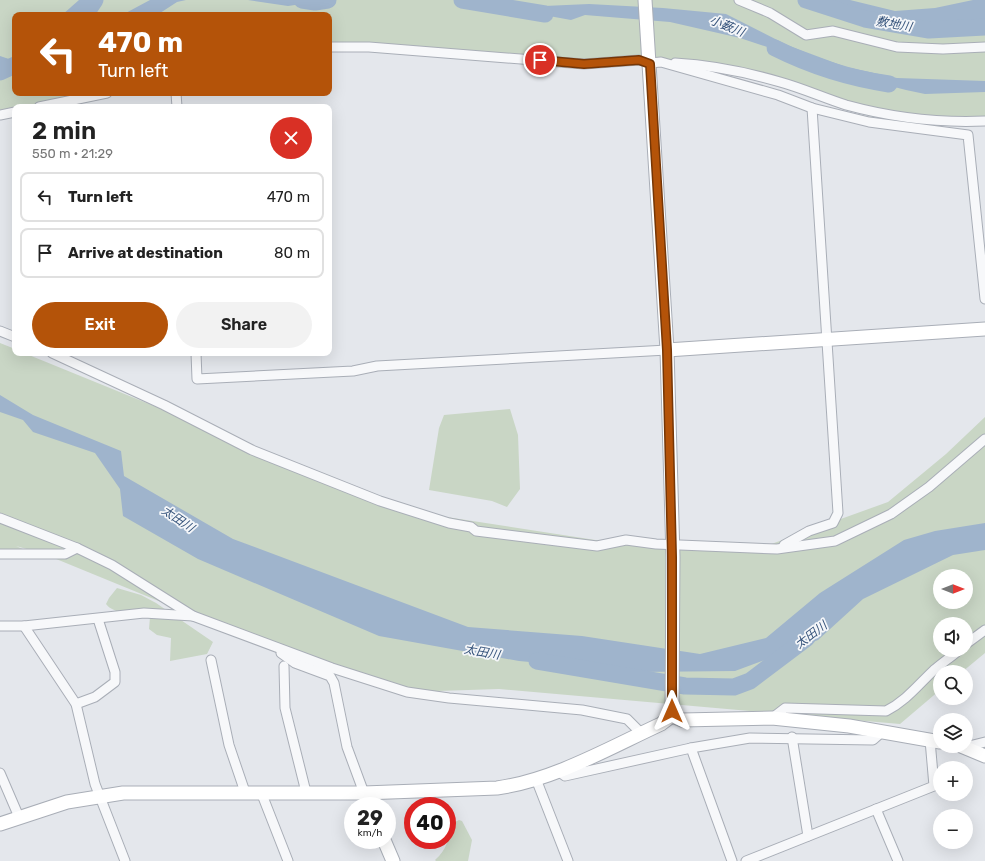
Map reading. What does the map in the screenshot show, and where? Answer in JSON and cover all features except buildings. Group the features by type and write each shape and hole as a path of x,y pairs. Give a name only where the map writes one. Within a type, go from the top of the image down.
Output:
{"street":[{"path":"0,824 67,802 123,793 364,793 497,788 517,785 558,771 641,734 661,724 671,713 672,557 667,350 656,63 645,0"},
{"path":"739,0 770,13 806,35 833,31 897,46 943,49 985,47"},
{"path":"332,47 381,48 584,64 639,60 656,63 778,95 812,108 887,126 968,135 985,299"},
{"path":"656,63 704,65 742,73 780,82 846,104 892,114 940,121 985,121"},
{"path":"54,104 92,96"},
{"path":"58,356 164,405 252,450 380,501 442,521 471,527 476,531 597,546 626,540 671,544 777,549 809,531 833,523 838,513 812,108"},
{"path":"0,115 12,113"},
{"path":"196,356 197,379 353,371 377,366 667,350 985,329"},
{"path":"0,331 12,336"},
{"path":"781,547 835,541 891,514 929,487 985,439"},
{"path":"0,518 77,548 112,565 193,616 272,646 407,692 448,698 582,710 627,719 641,734"},
{"path":"0,554 65,554 77,548"},
{"path":"0,626 24,626 144,613 193,616"},
{"path":"76,704 95,697 115,682 115,672 98,619"},
{"path":"24,626 76,704 95,784 125,861"},
{"path":"973,639 985,630"},
{"path":"272,646 295,663 330,676 334,684 347,747 366,797"},
{"path":"772,718 785,708 886,711 898,705 914,692 934,670 950,657"},
{"path":"211,660 229,745 244,792"},
{"path":"284,666 284,708 306,792"},
{"path":"671,713 682,720 772,718 849,726 933,741"},
{"path":"558,771 565,776 691,748 750,738 792,737 873,740 882,732"},
{"path":"792,737 808,836"},
{"path":"973,744 985,742"},
{"path":"691,748 732,861"},
{"path":"973,751 985,756"},
{"path":"746,861 934,786 935,753"},
{"path":"0,773 19,817"},
{"path":"536,779 568,861"},
{"path":"261,792 288,861"},
{"path":"876,809 898,861"},
{"path":"388,849 393,861"}],"green space":[{"path":"0,0 985,0 985,121 912,115 848,105 755,76 650,63 332,49 332,12 12,12 12,96 92,96 54,104 12,104 12,113 0,115"},
{"path":"0,343 12,348 12,356 31,356 414,512 621,544 763,547 888,502 946,454 985,417 985,653 970,665 933,665 933,696 900,724 499,689 407,692 222,627 44,554 16,546 34,554 0,550"},
{"path":"510,409 518,435 520,489 507,507 492,501 429,490 439,428 444,415"},
{"path":"117,588 141,595 156,603 213,642 207,654 170,661 171,638 157,635 149,629 150,617 120,612 114,610 106,604"},
{"path":"459,820 462,821 472,840 468,861 436,861 435,860 444,849 456,849 456,822"}],"water":[{"path":"79,0 98,0 84,12 65,12"},
{"path":"150,0 186,0 177,2 162,12 128,12"},
{"path":"248,0 328,0 288,6"},
{"path":"462,0 501,0 522,7 589,4 663,8 726,14 787,45 846,67 897,78 985,81 985,92 925,94 906,90 867,80 740,38 670,22 585,15 571,20"},
{"path":"808,0 850,0 895,11 935,8 973,0 985,0 985,27 921,29 849,18"},
{"path":"0,56 12,60 12,75 8,76 3,71 0,72"},
{"path":"0,395 33,415 121,451 124,476 233,539 468,627 582,636 700,654 766,638 820,593 904,540 935,531 985,523 985,550 953,555 863,599 818,640 735,671 638,672 519,661 379,636 198,559 123,516 120,489 95,453 33,432 23,420 0,412"}],"waterway":[{"name":"敷地川","path":"87,12 95,0"},
{"name":"小薮川","path":"302,0 315,2 328,0"},
{"name":"小薮川","path":"462,0 545,14"},
{"name":"敷地川","path":"806,0 865,19 929,30 985,27"},
{"name":"小薮川","path":"775,48 830,70 889,84"},
{"name":"敷地川","path":"0,72 12,66"},
{"name":"太田川","path":"537,661 685,686 734,687 750,681 807,638"}],"route":[{"path":"540,60 584,64 639,60 650,64 667,350 672,557 672,711"}]}
